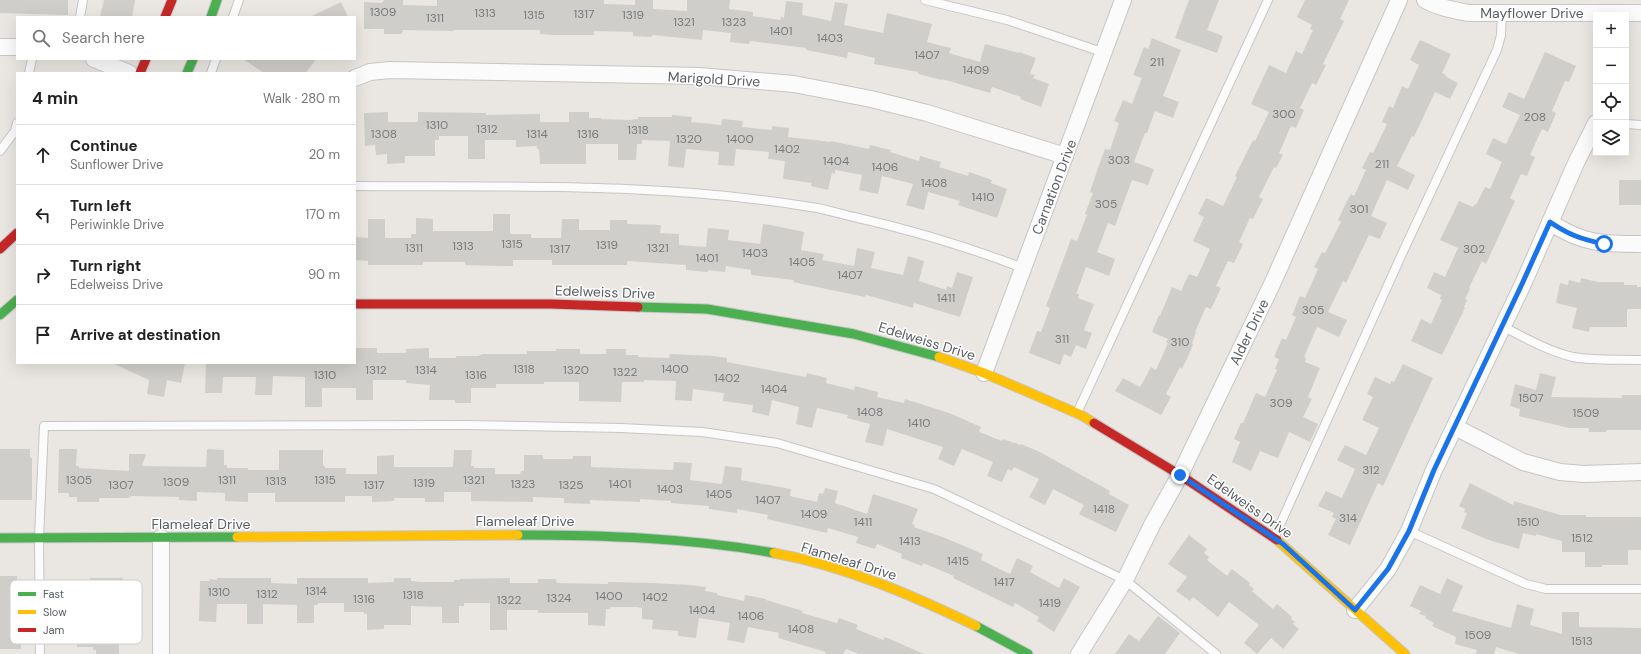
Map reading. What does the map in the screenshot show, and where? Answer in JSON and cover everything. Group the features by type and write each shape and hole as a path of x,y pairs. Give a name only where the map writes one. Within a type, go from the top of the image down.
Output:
{"street":[{"path":"165,16 172,0"},
{"path":"211,16 217,0"},
{"name":"Carnation Drive","path":"984,373 1123,0"},
{"name":"Alder Drive","path":"1079,654 1125,580 1153,523 1180,475 1272,282 1399,0"},
{"name":"Mayflower Drive","path":"1425,0 1450,10 1469,13 1593,14"},
{"name":"Mayflower Drive","path":"1629,14 1641,13"},
{"path":"0,47 16,47"},
{"path":"97,60 127,72"},
{"path":"140,72 146,60"},
{"path":"187,72 193,60"},
{"name":"Marigold Drive","path":"356,78 370,72 390,70 699,76 794,84 871,99 927,113 1065,156"},
{"path":"1355,610 1388,569 1409,531 1434,470 1593,129"},
{"path":"1550,222 1566,233 1585,240 1604,244 1641,244"},
{"path":"0,249 16,234"},
{"path":"0,315 16,301"},
{"name":"Edelweiss Drive","path":"356,304 551,304 707,309 854,334 924,352 984,373 1077,414 1180,475 1283,544 1405,654"},
{"path":"1455,427 1523,462 1560,472 1584,474 1641,472"},
{"name":"Flameleaf Drive","path":"0,538 564,535 621,536 734,547 808,561 881,584 916,599 1028,654"},
{"path":"160,654 161,538"}],"lane":[{"path":"80,16 83,0"},
{"path":"233,16 240,0"},
{"path":"925,0 1007,20 1104,53"},
{"path":"1077,414 1268,0"},
{"path":"1274,539 1401,256 1497,50 1501,35 1502,12"},
{"path":"29,72 32,60"},
{"path":"211,72 216,60"},
{"path":"1629,124 1641,126"},
{"path":"0,151 15,131 16,127"},
{"path":"356,186 646,189 711,194 811,207 896,226 983,253 1023,268"},
{"path":"1502,326 1552,350 1574,357 1590,359 1641,360"},
{"path":"39,580 39,538 44,426 465,425 621,428 702,432 777,443 934,490 1125,580 1216,654"},
{"path":"1409,531 1526,584 1546,589 1641,590"},
{"path":"40,644 40,654"}],"building":[{"path":"0,0 68,0 68,15 0,13"},
{"path":"104,0 135,0 132,16 100,16"},
{"path":"384,0 403,0 403,5 437,6 437,0 604,0 604,4 635,5 635,0 653,0 653,9 687,11 687,0 730,0 729,9 753,12 753,16 780,20 781,17 784,18 786,1 803,3 802,15 831,21 835,2 848,4 844,25 883,33 887,13 932,24 927,42 951,48 949,53 980,62 985,44 1019,52 1036,58 1030,74 1035,75 1033,78 1049,84 1041,107 1020,99 1021,97 992,87 990,93 942,79 918,74 918,72 874,64 875,58 848,52 847,58 806,50 806,48 750,41 749,44 730,42 731,33 703,30 702,40 652,35 652,37 633,36 633,32 594,31 594,35 553,35 540,34 540,30 403,30 402,34 384,34 384,29 364,29 364,2 382,3"},
{"path":"1189,0 1219,0 1207,30 1223,36 1217,53 1175,38"},
{"path":"1305,0 1349,0 1340,19 1344,21 1323,64 1326,65 1316,85 1312,83 1300,108 1304,110 1296,128 1291,126 1279,153 1283,155 1276,168 1274,167 1259,197 1263,199 1253,219 1250,218 1239,242 1243,244 1234,263 1228,261 1216,286 1221,288 1211,309 1206,307 1195,332 1191,350 1182,369 1180,367 1166,394 1171,397 1161,415 1115,391 1123,378 1140,387 1151,367 1156,370 1168,343 1166,342 1168,339 1152,332 1159,315 1160,316 1172,287 1181,291 1189,274 1197,277 1210,249 1193,241 1204,217 1198,214 1206,198 1223,206 1237,177 1235,176 1253,140 1255,141 1269,112 1251,104 1269,65 1286,73 1296,51 1302,54 1313,30 1310,29 1312,25 1297,17"},
{"path":"341,2 348,16 312,16"},
{"path":"1152,38 1181,50 1163,96 1179,102 1173,118 1155,111 1147,133 1145,133 1134,162 1154,169 1148,185 1132,180 1115,226 1108,223 1097,252 1115,259 1109,276 1086,267 1076,294 1079,294 1078,298 1094,304 1084,330 1092,333 1086,349 1076,345 1071,357 1064,354 1060,365 1029,353 1037,331 1041,332 1050,308 1046,306 1071,239 1077,241 1087,215 1085,214 1093,193 1090,192 1098,168 1105,149 1110,150 1119,123 1114,121 1123,100 1132,104 1142,78 1133,75 1144,47 1148,49"},
{"path":"1420,40 1451,54 1442,73 1458,83 1450,99 1435,92 1414,137 1412,136 1397,166 1415,175 1408,190 1387,180 1371,216 1387,223 1380,239 1369,235 1346,283 1343,281 1328,312 1347,320 1339,337 1317,327 1304,357 1306,358 1305,362 1320,368 1308,397 1312,399 1303,417 1318,424 1310,442 1289,432 1278,458 1260,451 1251,471 1232,462 1240,442 1234,439 1241,423 1243,423 1256,393 1265,397 1277,370 1275,369 1279,359 1274,357 1282,338 1286,340 1296,317 1292,315 1300,296 1305,298 1318,269 1314,267 1322,252 1325,253 1341,222 1338,220 1347,201 1351,194 1354,196 1366,170 1362,168 1370,152 1373,153 1387,124 1382,122 1389,106 1393,108 1402,86 1408,89 1419,65 1410,60"},
{"path":"1545,52 1576,66 1569,82 1565,81 1552,111 1556,113 1548,132 1542,129 1530,155 1535,157 1527,176 1521,174 1510,198 1515,201 1486,264 1482,261 1469,288 1470,289 1465,299 1467,300 1464,307 1465,308 1442,355 1411,341 1421,319 1431,324 1442,300 1440,299 1441,295 1427,288 1434,272 1445,277 1458,248 1440,240 1459,201 1473,207 1475,204 1476,205 1485,187 1490,189 1502,162 1486,154 1493,138 1506,144 1520,115 1502,107 1509,92 1524,99"},
{"path":"244,60 315,60 307,72 262,72"},
{"path":"388,112 388,122 418,122 418,112 486,113 486,115 540,114 540,122 569,122 569,112 589,112 589,118 601,119 629,120 638,119 638,117 672,117 672,115 692,117 691,122 721,125 722,119 743,121 742,127 772,130 772,126 789,128 788,137 831,141 869,149 870,145 891,150 890,152 919,161 920,156 941,162 939,167 968,176 969,172 992,180 991,183 1007,189 997,218 958,205 960,201 928,192 924,210 906,205 913,184 882,176 878,194 859,190 862,175 835,170 835,174 832,173 828,190 811,186 812,183 783,179 785,161 768,159 769,152 736,149 734,166 718,165 719,152 686,149 684,168 668,166 670,141 642,140 642,144 637,144 636,160 618,160 618,144 586,144 586,164 540,164 539,149 537,149 537,146 516,147 516,140 485,140 485,159 468,159 468,136 439,136 439,140 435,140 435,156 405,156 405,163 387,164 387,154 376,155 375,145 365,146 364,113"},
{"path":"1619,180 1641,180 1641,205 1619,205"},
{"path":"493,214 510,214 510,234 531,234 531,238 561,238 562,219 579,219 579,230 610,230 610,220 627,220 627,224 661,225 660,233 679,234 679,245 706,247 708,228 729,230 728,240 760,244 763,224 804,232 801,250 824,254 822,260 854,266 857,248 875,252 871,268 903,275 908,256 924,261 919,281 946,290 947,286 952,288 957,272 973,277 960,317 914,303 913,308 866,295 865,297 793,282 794,280 751,275 751,270 726,266 725,272 708,270 708,272 686,270 686,265 627,261 627,265 552,265 552,260 513,260 513,266 499,266 465,265 465,262 423,262 423,265 368,265 368,261 356,260 356,237 368,238 368,219 385,219 385,238 411,238 411,234 416,234 416,218 433,219 433,231 493,231"},
{"path":"1581,278 1598,282 1624,282 1624,285 1637,285 1637,287 1641,287 1641,309 1627,309 1627,327 1590,327 1589,332 1572,328 1577,308 1556,303 1560,283 1568,285 1569,280 1580,283"},
{"path":"356,348 377,348 377,353 406,353 406,349 429,348 429,358 456,358 456,356 478,356 483,354 527,354 527,351 556,351 556,349 580,349 580,354 606,354 606,349 626,349 626,355 638,355 638,357 669,358 670,354 727,358 727,362 806,377 807,373 827,378 826,383 854,390 855,386 878,392 877,397 904,403 905,399 949,413 981,427 979,432 1002,441 1003,439 1020,445 1021,444 1040,452 1110,491 1109,494 1129,505 1116,532 1079,514 1084,505 1053,489 1045,505 1029,497 1039,479 1014,467 1012,471 1008,469 1002,482 987,476 993,462 962,449 954,466 938,459 943,447 887,429 883,446 865,442 870,424 847,418 848,415 817,408 812,428 796,424 799,407 772,400 769,416 752,412 753,405 723,401 724,393 693,389 692,401 675,400 676,381 644,380 644,382 622,382 621,402 579,401 579,382 496,384 496,388 471,388 471,403 455,403 455,400 429,400 430,385 406,383 406,380 373,380 373,400 356,400 356,388 322,388 322,407 305,407 305,377 273,376 272,395 255,395 256,377 223,377 222,393 205,393 206,364 356,363"},
{"path":"114,364 185,364 181,383 167,380 164,397 147,394 149,380"},
{"path":"1403,364 1433,378 1383,486 1378,483 1350,545 1328,535 1336,519 1332,517 1334,513 1318,506 1326,491 1342,498 1355,469 1337,460 1345,445 1366,455 1379,428 1362,420 1373,397 1367,394 1375,377 1390,384 1391,381 1394,382"},
{"path":"1540,373 1556,377 1551,397 1622,398 1622,395 1641,395 1641,430 1606,430 1606,432 1589,432 1589,428 1569,428 1519,416 1520,409 1510,406 1515,384 1536,390"},
{"path":"0,449 30,449 30,458 32,458 32,500 0,500"},
{"path":"59,449 77,449 76,466 79,466 79,468 129,471 129,454 146,454 142,466 206,467 207,449 224,450 224,465 227,465 227,468 248,468 248,470 279,470 279,450 323,450 323,466 325,466 325,468 346,468 346,474 377,474 377,456 394,455 394,467 453,467 454,450 472,450 471,466 474,466 474,468 495,468 495,474 520,474 521,471 524,471 524,455 543,455 543,459 573,459 573,456 591,456 591,467 673,470 674,462 692,463 690,480 722,484 725,466 742,468 741,480 791,489 790,496 817,502 819,493 823,494 825,488 838,491 835,503 867,514 873,494 904,504 918,509 912,524 915,525 914,527 983,554 981,560 1010,574 1017,558 1033,566 1030,572 1059,588 1064,578 1080,587 1054,632 1037,621 1039,617 1015,603 1013,607 953,578 954,576 923,563 922,566 901,558 902,554 877,544 875,549 856,543 858,537 828,528 827,533 767,519 768,515 737,509 737,513 709,509 709,506 671,503 671,501 640,499 640,502 590,500 590,504 564,503 564,498 533,497 533,502 471,501 471,492 444,492 444,502 425,502 425,498 394,498 394,501 372,502 372,496 345,496 345,502 275,502 275,493 248,493 248,502 225,501 225,493 197,492 197,501 179,500 179,497 131,496 131,498 129,496 129,498 99,498 99,502 77,502 77,497 69,497 69,493 58,493"},
{"path":"1470,483 1513,505 1514,501 1560,515 1586,515 1586,517 1641,517 1641,550 1628,550 1628,565 1602,565 1602,567 1585,567 1585,552 1562,552 1562,541 1536,534 1536,536 1523,533 1519,549 1486,539 1461,528 1467,513 1464,512 1465,509 1459,506"},
{"path":"1189,535 1207,549 1204,553 1209,557 1207,560 1227,576 1232,569 1250,583 1249,585 1254,589 1252,591 1273,609 1277,604 1292,617 1291,619 1295,622 1293,624 1299,629 1283,649 1271,638 1257,654 1244,643 1259,625 1229,602 1218,617 1193,597 1190,601 1176,591 1187,577 1168,564"},
{"path":"0,576 17,576 17,580 10,580 10,644 21,644 21,649 0,649"},
{"path":"90,578 123,578 123,580 90,580"},
{"path":"217,578 271,578 271,583 297,584 297,578 368,578 368,583 394,582 394,578 411,578 411,581 421,582 454,582 454,580 460,579 510,578 510,583 538,583 538,579 556,579 556,582 558,583 608,584 608,582 691,585 706,587 705,591 744,601 745,595 766,599 803,611 802,613 837,623 839,618 858,625 856,629 883,640 885,637 924,654 859,654 846,649 843,654 825,654 826,652 778,638 779,633 748,627 744,643 727,640 730,623 699,618 696,638 678,636 678,631 652,629 653,620 642,619 642,608 637,607 610,607 610,609 606,609 605,626 588,625 588,613 538,613 538,610 507,610 507,630 490,630 490,603 464,603 464,606 459,606 459,623 442,623 442,607 411,606 411,625 384,625 384,629 367,630 367,614 364,614 364,612 344,612 344,603 318,603 318,605 314,605 314,623 297,623 297,605 263,604 263,624 247,624 247,604 217,604 216,622 199,621 200,581 210,581 210,579 217,580"},
{"path":"1447,578 1463,586 1452,611 1511,628 1517,604 1534,609 1530,625 1562,634 1562,612 1579,612 1579,627 1641,628 1641,654 1519,654 1496,647 1494,654 1476,654 1477,650 1455,644 1456,637 1432,626 1434,623 1425,618 1426,616 1419,614 1421,611 1410,606 1420,585 1440,594"},
{"path":"1158,616 1180,633 1165,654 1115,654 1129,634 1139,641"},
{"path":"77,644 119,644 119,654 96,654 96,650 93,650 93,647 77,647"}],"traffic: fast":[{"path":"211,16 217,0"},
{"path":"187,72 193,60"},
{"path":"0,315 16,301"},
{"path":"638,307 707,309 854,334 939,357"},
{"path":"518,535 647,538 711,544 774,553"},
{"path":"0,538 237,537"},
{"path":"976,626 1028,654"}],"traffic: slow":[{"path":"939,357 984,373 1081,415 1094,423"},
{"path":"237,537 518,535"},
{"path":"1277,540 1405,654"},
{"path":"774,553 827,566 878,583 927,603 976,626"}],"traffic: jam":[{"path":"165,16 172,0"},
{"path":"140,72 146,60"},
{"path":"0,249 16,234"},
{"path":"356,304 551,304 638,307"},
{"path":"1094,423 1180,475 1277,540"}],"route":[{"path":"1180,475 1283,544 1355,610 1388,569 1409,531 1434,470 1550,222 1566,233 1585,240 1604,244"}]}
